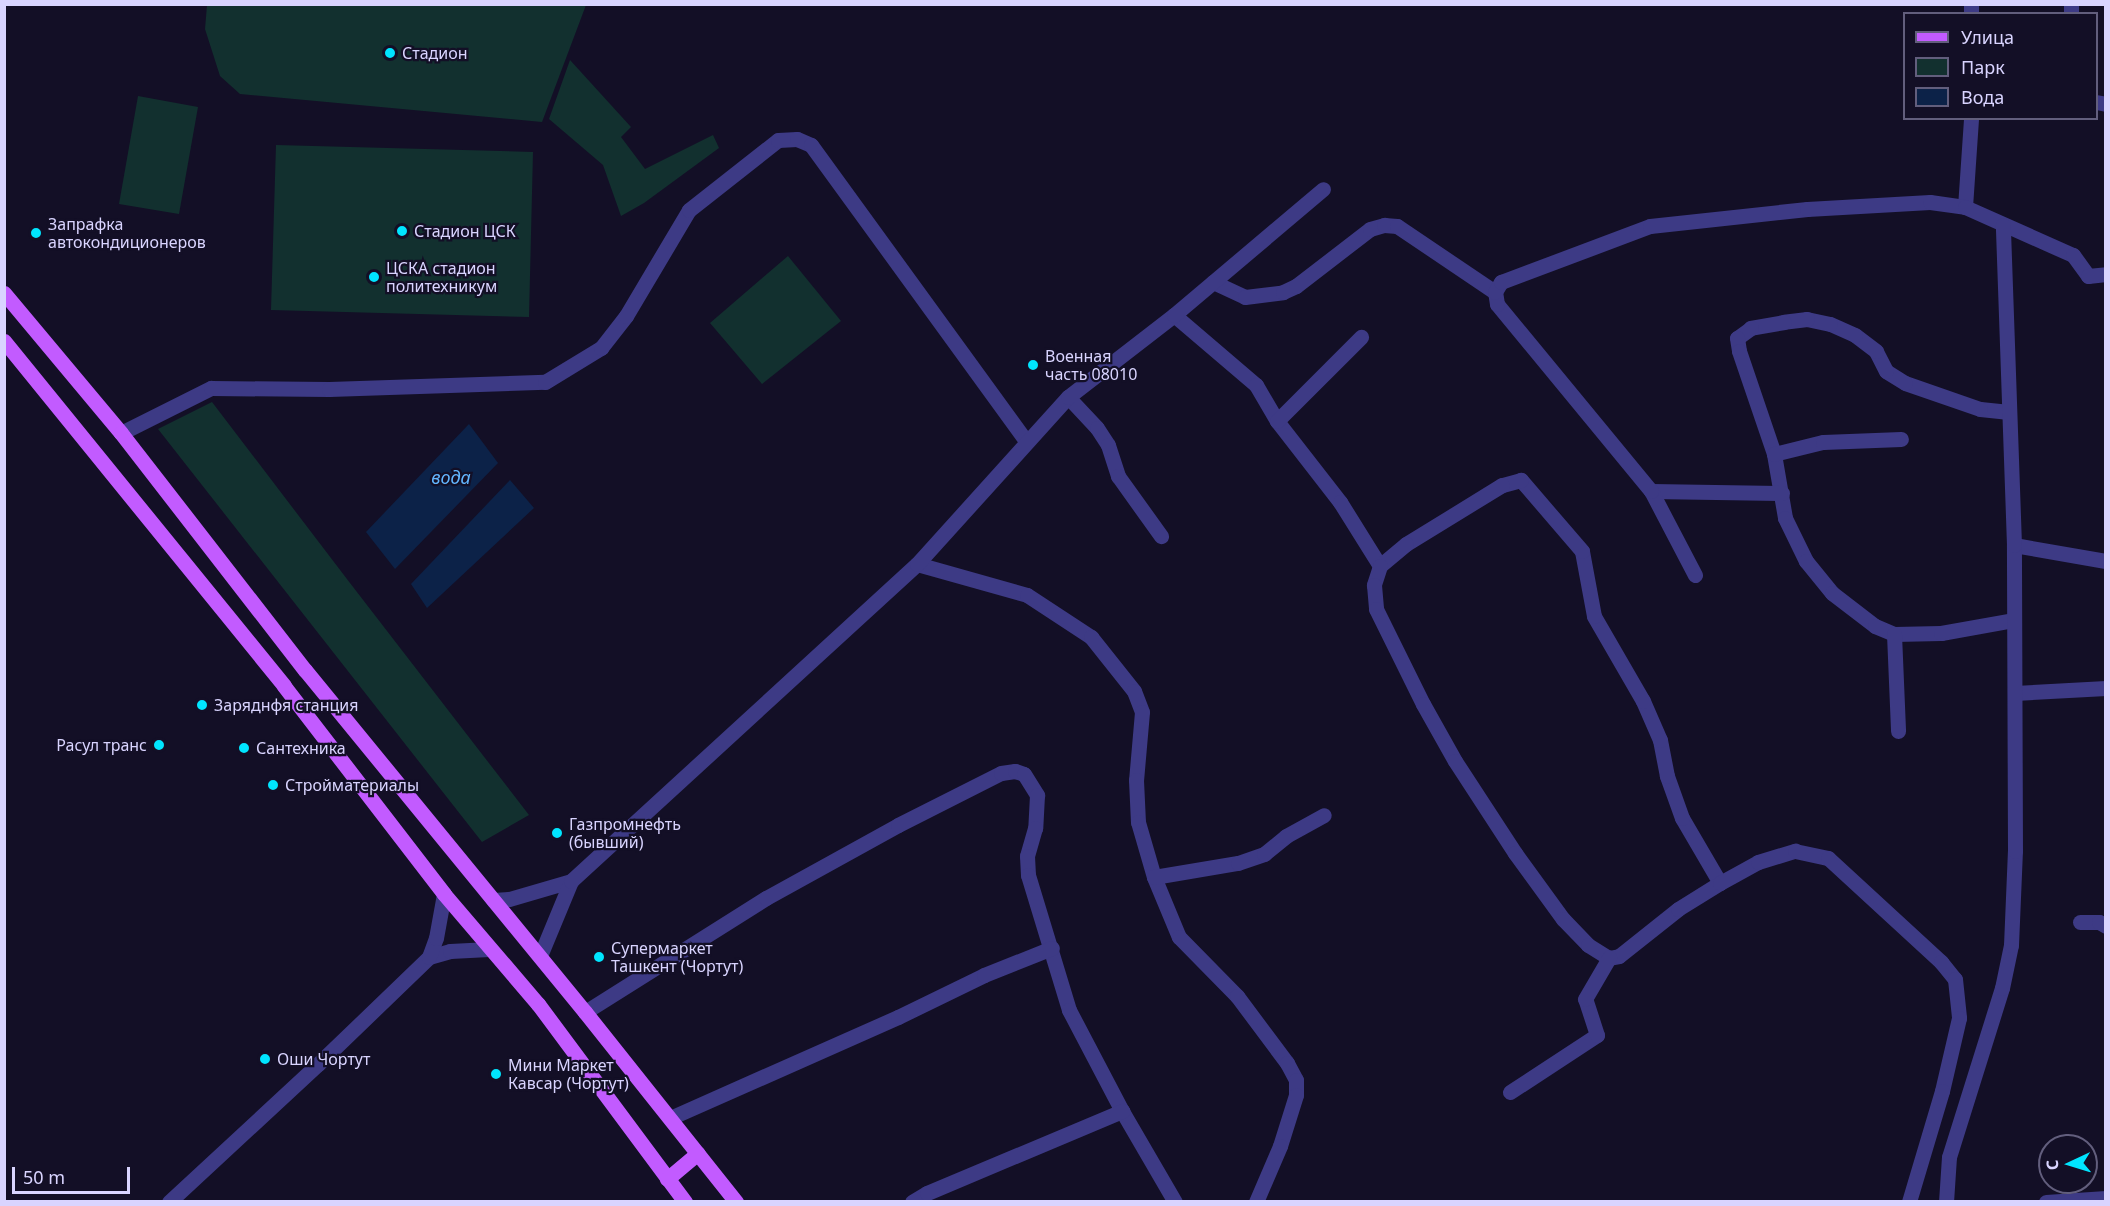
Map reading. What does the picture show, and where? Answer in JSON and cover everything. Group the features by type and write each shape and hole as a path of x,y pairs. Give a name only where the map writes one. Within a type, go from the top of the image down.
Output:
{"main road":[{"path":"4,293 122,433 305,670 540,956 736,1202"},
{"path":"4,341 284,686 444,894 538,1004 685,1202"},
{"path":"284,686 305,670"},
{"path":"667,1179 698,1153"}],"street":[{"path":"1965,207 1971,147 1971,120"},
{"path":"122,433 211,388 329,389 545,382 601,348 626,316 689,210 778,140 797,139 811,145 1026,441"},
{"path":"540,956 571,881 917,564 1026,441 1068,398 1174,315 1323,189"},
{"path":"1695,574 1651,491 1497,304 1495,292 1501,282 1650,226 1806,209 1930,201 1965,207 2073,255 2088,276 2106,274"},
{"path":"1212,282 1245,297 1283,292 1296,286 1370,229 1384,225 1397,226 1495,292"},
{"path":"1946,1202 1949,1157 2002,988 2012,945 2015,851 2015,693 2013,544 2003,225"},
{"path":"1174,315 1256,385 1277,421 1340,502 1380,566"},
{"path":"2009,412 1980,409 1905,383 1886,370 1876,351 1855,334 1830,324 1807,319 1784,322 1751,328 1737,338 1738,351 1773,454 1785,518 1806,561 1832,593 1875,626 1894,634 1941,633 2013,620"},
{"path":"1277,421 1361,337"},
{"path":"1068,398 1102,436 1113,457 1118,476 1161,536"},
{"path":"1773,454 1823,442 1901,439"},
{"path":"1720,883 1683,818 1667,776 1660,740 1643,701 1594,616 1582,551 1521,480 1502,484 1406,544 1380,566 1374,585 1376,609 1423,704 1455,760 1515,853 1563,919 1588,945 1609,958 1619,956 1678,909 1720,883 1758,862 1796,851 1828,858 1941,962 1955,979 1959,1018 1942,1091 1910,1202"},
{"path":"1651,491 1782,493"},
{"path":"2013,544 2106,561"},
{"path":"917,564 1027,595 1090,637 1134,691 1143,712 1136,780 1138,822 1154,877 1179,937 1237,996 1287,1063 1296,1080 1296,1095 1280,1146 1256,1202"},
{"path":"1894,634 1898,731"},
{"path":"2015,693 2106,688"},
{"path":"585,1012 766,898 898,825 1008,771 1023,774 1037,795 1035,828 1027,856 1028,875 1069,1010 1122,1111 1175,1202"},
{"path":"1154,877 1238,864 1264,854 1286,836 1324,814"},
{"path":"493,900 509,899 571,881"},
{"path":"169,1202 318,1065 429,957 436,938 444,894"},
{"path":"2080,922 2103,920"},
{"path":"670,1118 898,1017 984,975 1052,948"},
{"path":"429,957 450,951 489,949"},
{"path":"1510,1092 1597,1035 1585,999 1609,958"},
{"path":"912,1202 927,1193 1122,1111"},
{"path":"2046,1202 2106,1198"}],"green space":[{"name":"Стадион","path":"207,4 586,5 542,122 240,94 220,76 205,29"},
{"path":"570,60 631,127 621,137 645,169 713,135 719,148 644,203 621,216 603,165 549,119"},
{"path":"138,96 198,107 179,214 119,204"},
{"name":"Стадион ЦСК","path":"276,145 533,152 529,317 271,310"},
{"path":"788,256 841,321 762,384 710,323"},
{"path":"212,402 529,815 482,842 158,429"}],"water":[{"name":"вода","path":"469,424 498,463 395,569 366,532"},
{"name":"вода","path":"510,480 534,508 427,608 411,584"}],"place":[{"name":"Стадион","path":"390,53"},
{"name":"Стадион ЦСК","path":"402,231"},
{"name":"Запрафка автокондиционеров","path":"36,233"},
{"name":"ЦСКА стадион политехникум","path":"374,277"},
{"name":"Военная часть 08010","path":"1033,365"},
{"name":"Заряднфя станция","path":"202,705"},
{"name":"Расул транс","path":"159,745"},
{"name":"Сантехника","path":"244,748"},
{"name":"Стройматериалы","path":"273,785"},
{"name":"Газпромнефть (бывший)","path":"557,833"},
{"name":"Супермаркет Ташкент (Чортут)","path":"599,957"},
{"name":"Оши Чортут","path":"265,1059"},
{"name":"Мини Маркет Кавсар (Чортут)","path":"496,1074"}]}
